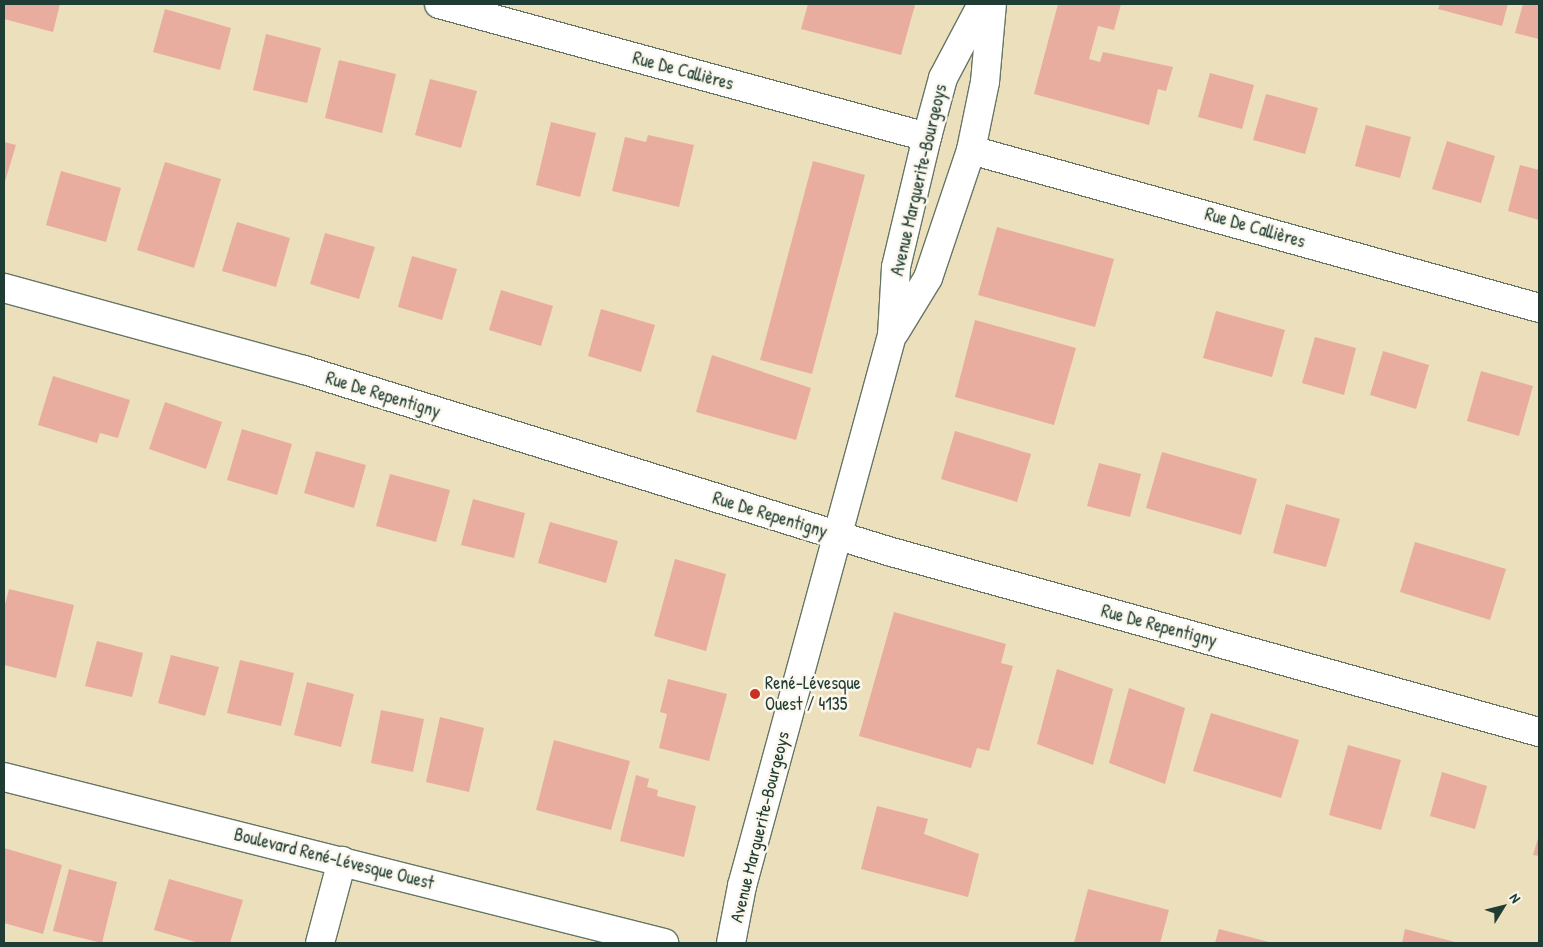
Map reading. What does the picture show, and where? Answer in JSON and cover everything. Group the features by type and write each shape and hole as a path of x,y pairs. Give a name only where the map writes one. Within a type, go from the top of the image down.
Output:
{"street":[{"name":"Rue De Callières","path":"439,4 926,137"},
{"name":"Avenue Marguerite-Bourgeoys","path":"731,943 742,886 892,335 896,267 926,137 943,78 982,4"},
{"name":"Avenue Marguerite-Bourgeoys","path":"892,335 928,278 971,150 985,82 992,4"},
{"name":"Rue De Callières","path":"971,150 1539,308"},
{"name":"Rue De Repentigny","path":"4,288 304,370 838,536 1539,732"},
{"name":"Boulevard René-Lévesque Ouest","path":"4,777 664,943"},
{"path":"320,943 342,861"}],"building":[{"path":"4,4 60,4 53,32 4,19"},
{"path":"808,4 915,5 901,55 801,29"},
{"path":"1058,4 1121,4 1114,30 1098,26 1089,59 1100,62 1103,52 1173,67 1166,91 1158,89 1149,125 1034,94"},
{"path":"1440,4 1508,4 1502,26 1438,9"},
{"path":"1523,4 1539,4 1539,39 1515,33"},
{"path":"165,9 231,28 220,70 153,52"},
{"path":"266,34 321,48 307,103 253,90"},
{"path":"339,60 396,74 382,133 325,118"},
{"path":"1210,73 1254,85 1242,129 1198,117"},
{"path":"430,79 477,91 461,148 415,135"},
{"path":"1266,94 1318,108 1305,154 1253,140"},
{"path":"551,122 596,133 580,197 536,185"},
{"path":"1366,125 1411,137 1400,178 1355,166"},
{"path":"648,135 694,145 679,207 612,191 625,137 646,142"},
{"path":"1447,141 1495,156 1481,203 1432,189"},
{"path":"4,142 16,145 4,185"},
{"path":"813,161 865,175 812,374 760,360"},
{"path":"165,162 221,179 194,268 137,250"},
{"path":"1520,165 1539,170 1539,220 1508,211"},
{"path":"61,171 121,188 106,242 46,225"},
{"path":"237,222 290,238 276,287 222,271"},
{"path":"997,227 1114,259 1095,327 978,295"},
{"path":"325,233 375,247 359,299 310,284"},
{"path":"412,256 457,269 442,320 398,307"},
{"path":"501,290 553,306 541,346 489,330"},
{"path":"601,309 655,325 641,372 588,356"},
{"path":"1216,311 1285,330 1272,377 1203,358"},
{"path":"975,320 1076,348 1054,425 955,397"},
{"path":"1315,337 1356,348 1344,395 1302,383"},
{"path":"1383,351 1429,365 1416,409 1370,395"},
{"path":"712,355 811,388 796,440 696,412"},
{"path":"1481,371 1533,386 1519,436 1467,421"},
{"path":"53,376 130,400 118,438 100,433 97,443 38,425"},
{"path":"165,402 222,422 206,469 149,449"},
{"path":"242,429 292,444 277,495 227,480"},
{"path":"955,431 1031,454 1017,502 941,479"},
{"path":"316,451 366,465 354,508 304,493"},
{"path":"1162,452 1257,479 1241,535 1146,508"},
{"path":"1099,463 1141,474 1130,517 1087,506"},
{"path":"390,474 450,490 436,542 376,526"},
{"path":"473,499 525,513 514,558 461,545"},
{"path":"1286,504 1340,519 1326,567 1273,553"},
{"path":"550,522 618,541 606,583 538,563"},
{"path":"1415,542 1506,569 1490,620 1400,592"},
{"path":"675,559 726,574 706,651 654,636"},
{"path":"9,589 74,605 56,678 4,665 4,608"},
{"path":"894,612 1006,644 1001,663 1013,666 989,751 977,748 971,768 859,736"},
{"path":"97,641 143,653 132,697 85,686"},
{"path":"171,655 219,667 205,716 158,703"},
{"path":"240,660 294,673 281,726 227,713"},
{"path":"1057,669 1113,689 1093,765 1037,744"},
{"path":"668,679 727,694 709,761 659,748 667,714 660,712"},
{"path":"307,682 354,694 341,747 294,735"},
{"path":"1129,688 1185,708 1165,784 1109,763"},
{"path":"381,710 424,719 413,772 371,763"},
{"path":"1211,713 1299,740 1281,798 1193,771"},
{"path":"440,717 484,728 469,792 426,782"},
{"path":"554,740 630,761 611,830 536,810"},
{"path":"1348,745 1401,760 1381,830 1329,815"},
{"path":"1442,772 1487,786 1475,829 1430,816"},
{"path":"636,775 649,779 647,787 658,790 657,796 696,806 684,857 620,841"},
{"path":"877,806 928,819 924,834 979,854 968,897 861,869"},
{"path":"1539,835 1539,856 1533,855"},
{"path":"4,848 62,865 43,934 4,923"},
{"path":"69,869 117,882 102,943 53,931"},
{"path":"169,879 243,900 230,943 199,943 154,930"},
{"path":"1088,889 1169,910 1160,943 1074,943"},
{"path":"1219,929 1273,943 1215,943"},
{"path":"1405,929 1459,943 1402,943"}],"place":[{"name":"René-Lévesque Ouest / 4135","path":"755,694"}]}
